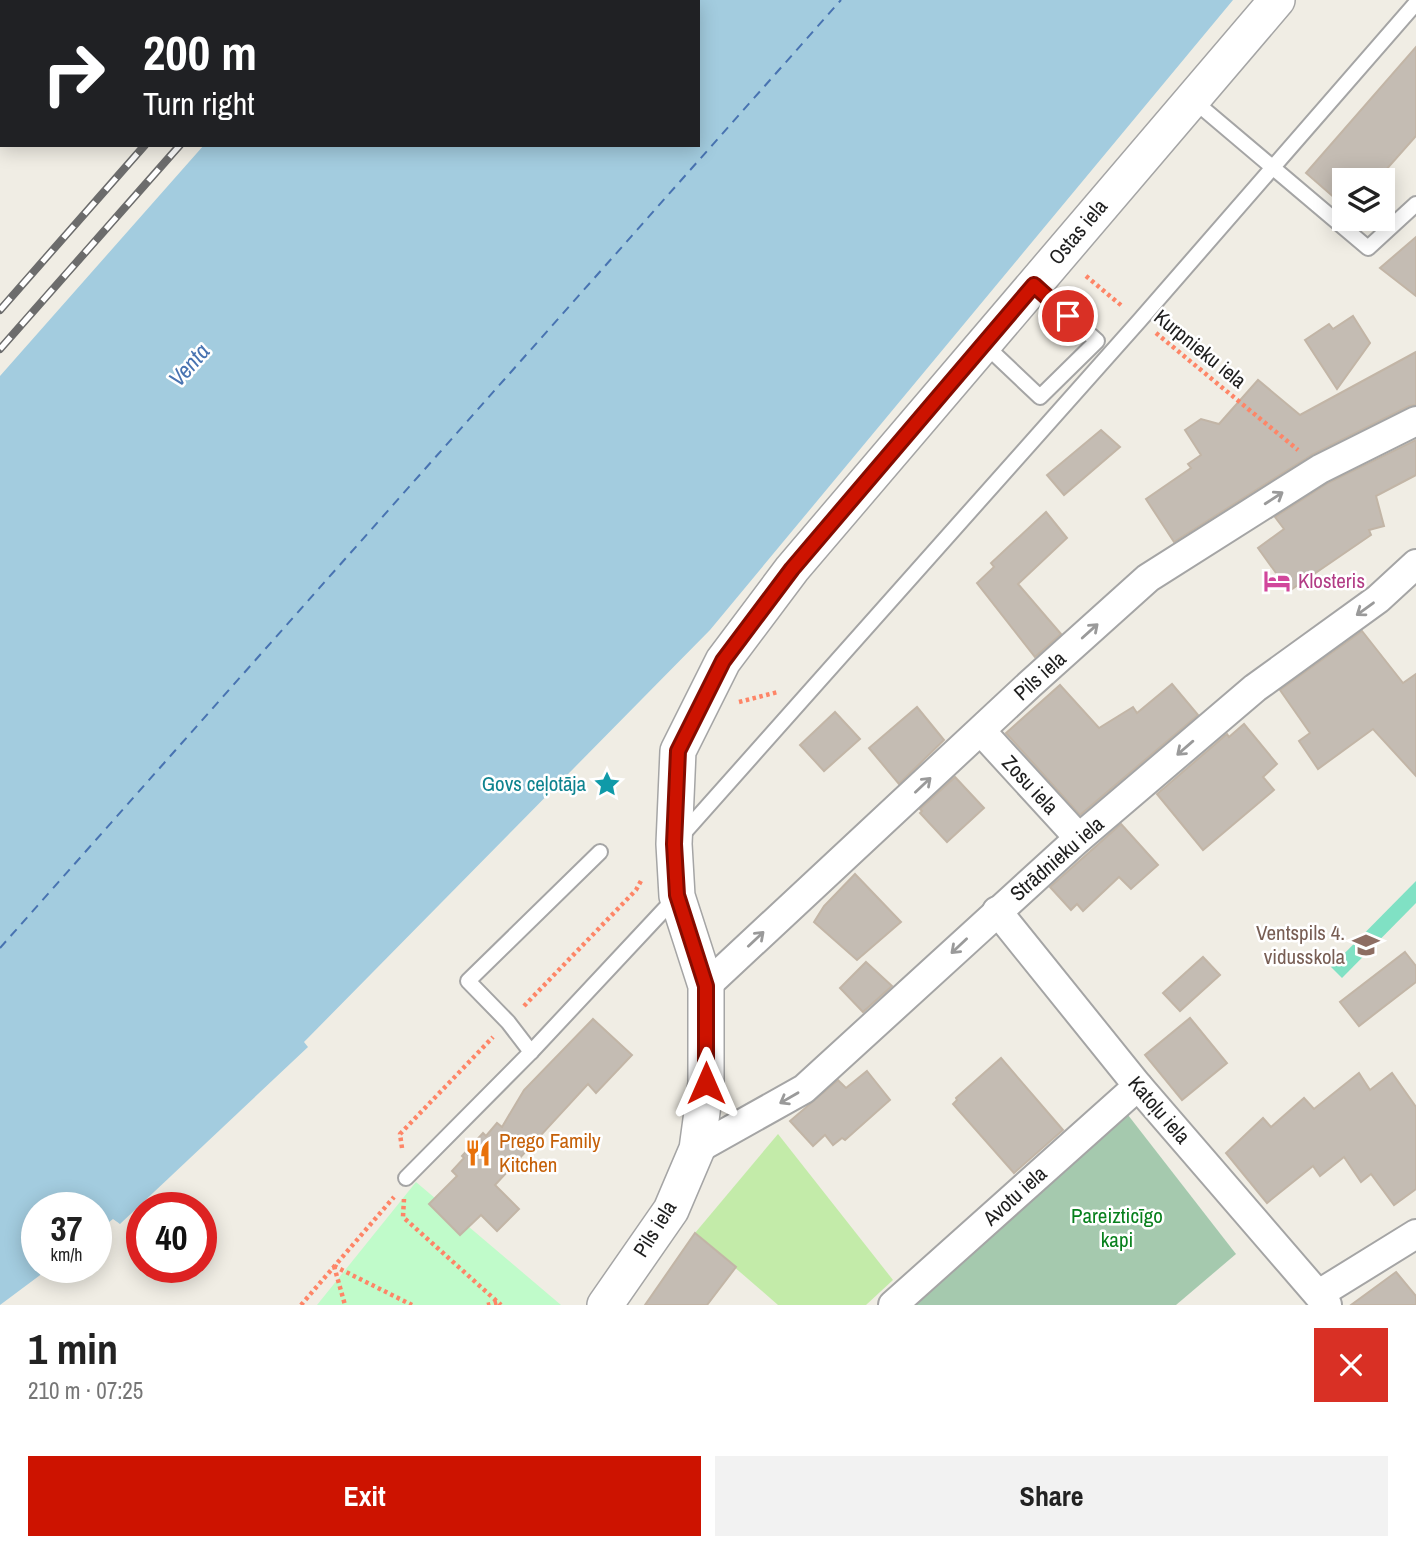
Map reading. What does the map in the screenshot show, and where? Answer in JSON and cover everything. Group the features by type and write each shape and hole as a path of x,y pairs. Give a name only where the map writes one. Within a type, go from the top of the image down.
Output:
{"street":[{"name":"Ostas iela","path":"697,1149 706,1083 706,986 677,895 674,844 678,751 723,661 792,569 1277,0"},
{"name":"Pils iela","path":"706,986 1149,578 1320,469 1416,421"},
{"name":"Strādnieku iela","path":"697,1149 804,1089 1079,838 1255,688 1378,599 1416,564"},
{"name":"Zosu iela","path":"981,731 1079,838"},
{"name":"Katoļu iela","path":"997,911 1138,1086 1323,1300"},
{"name":"Avotu iela","path":"893,1305 1138,1086"},
{"name":"Pils iela","path":"605,1305 671,1210 697,1149"},
{"path":"1323,1300 1416,1234"}],"lane":[{"path":"674,844 1140,320 1416,3"},
{"path":"1192,100 1368,248 1416,204"},
{"path":"982,343 1040,397 1097,341 1034,285"},
{"path":"531,1052 508,1022 468,981 600,852"},
{"path":"406,1178 531,1052 677,895"}],"path":[{"name":"Kurpnieku iela","path":"1060,253 1320,469"},
{"path":"301,1305 398,1192 406,1178"},
{"path":"406,1178 403,1217 500,1304"},
{"path":"334,1266 345,1305"},
{"path":"334,1266 412,1305"},
{"path":"487,1305 500,1304"}],"green space":[{"path":"1416,881 1416,903 1342,978 1331,967"},
{"name":"Pareizticīgo kapi","path":"1128,1115 1236,1254 1176,1305 912,1305"},
{"path":"778,1134 893,1280 866,1305 778,1305 695,1233"},
{"path":"416,1182 561,1305 317,1305"}],"water":[{"name":"Venta","path":"700,0 1233,0 710,630 304,1042 308,1047 154,1192 126,1192 126,1218 120,1224 112,1220 112,1192 21,1192 21,1283 30,1283 0,1305 0,376 202,147 700,147"}],"building":[{"path":"1416,47 1416,136 1388,168 1332,168 1332,196 1306,173"},
{"path":"1416,237 1416,296 1380,268"},
{"path":"1353,316 1370,343 1337,389 1305,340 1329,324 1333,329"},
{"path":"1416,352 1416,405 1409,406 1313,454 1174,542 1146,499 1191,468 1188,464 1201,455 1185,430 1201,419 1219,424 1258,380 1300,415"},
{"path":"1101,430 1120,447 1064,495 1047,475"},
{"path":"1416,440 1416,475 1376,496 1384,526 1369,530 1371,535 1289,591 1258,548 1284,529 1275,517 1328,483"},
{"path":"1046,512 1067,538 1018,584 1061,634 1035,657 977,583 994,567 991,563"},
{"path":"1362,631 1403,683 1416,674 1416,776 1373,729 1318,769 1299,741 1310,733 1280,690"},
{"path":"1172,684 1198,715 1080,815 1006,733 1060,685 1099,728 1133,707 1137,713"},
{"path":"917,707 944,740 899,784 869,748"},
{"path":"835,712 860,739 824,771 800,745"},
{"path":"1244,724 1277,764 1263,777 1274,790 1203,850 1157,794 1227,734 1229,737"},
{"path":"955,777 984,808 947,842 920,813 920,809"},
{"path":"1121,824 1158,865 1131,889 1119,877 1083,911 1077,904 1071,910 1050,887"},
{"path":"855,874 901,922 857,960 814,922 824,906"},
{"path":"1405,952 1416,966 1416,982 1359,1026 1340,1002"},
{"path":"1203,957 1220,975 1180,1011 1163,993"},
{"path":"866,962 892,986 863,1012 840,988"},
{"path":"1190,1018 1227,1063 1182,1100 1145,1055"},
{"path":"593,1019 632,1055 596,1093 588,1084 495,1185 519,1209 497,1231 481,1215 460,1235 429,1204 457,1176 452,1171 464,1158 462,1156 483,1133 486,1136 497,1123 502,1127 524,1090"},
{"path":"1001,1058 1063,1130 1014,1173 953,1104 956,1098"},
{"path":"867,1071 890,1100 845,1140 842,1138 833,1145 825,1135 813,1146 790,1121 838,1080 846,1088"},
{"path":"1359,1073 1370,1090 1392,1073 1416,1107 1416,1189 1394,1205 1371,1174 1361,1182 1344,1157 1320,1176 1313,1166 1267,1203 1226,1153 1263,1118 1271,1127 1304,1098 1314,1109"},
{"path":"695,1233 736,1267 707,1305 645,1305"},
{"path":"1396,1272 1416,1296 1416,1305 1351,1305"}],"ferry route":[{"path":"0,948 841,0"}],"railway":[{"path":"0,310 143,147"},
{"path":"0,349 178,147"}],"place":[{"name":"Klosteris","path":"1277,581"},
{"name":"Govs ceļotāja","path":"607,784"},
{"name":"Ventspils 4. vidusskola","path":"1366,945"},
{"name":"Prego Family Kitchen","path":"478,1153"}],"route":[{"path":"706,1083 706,986 677,895 674,844 678,751 723,661 792,569 1034,285 1068,316"}]}
